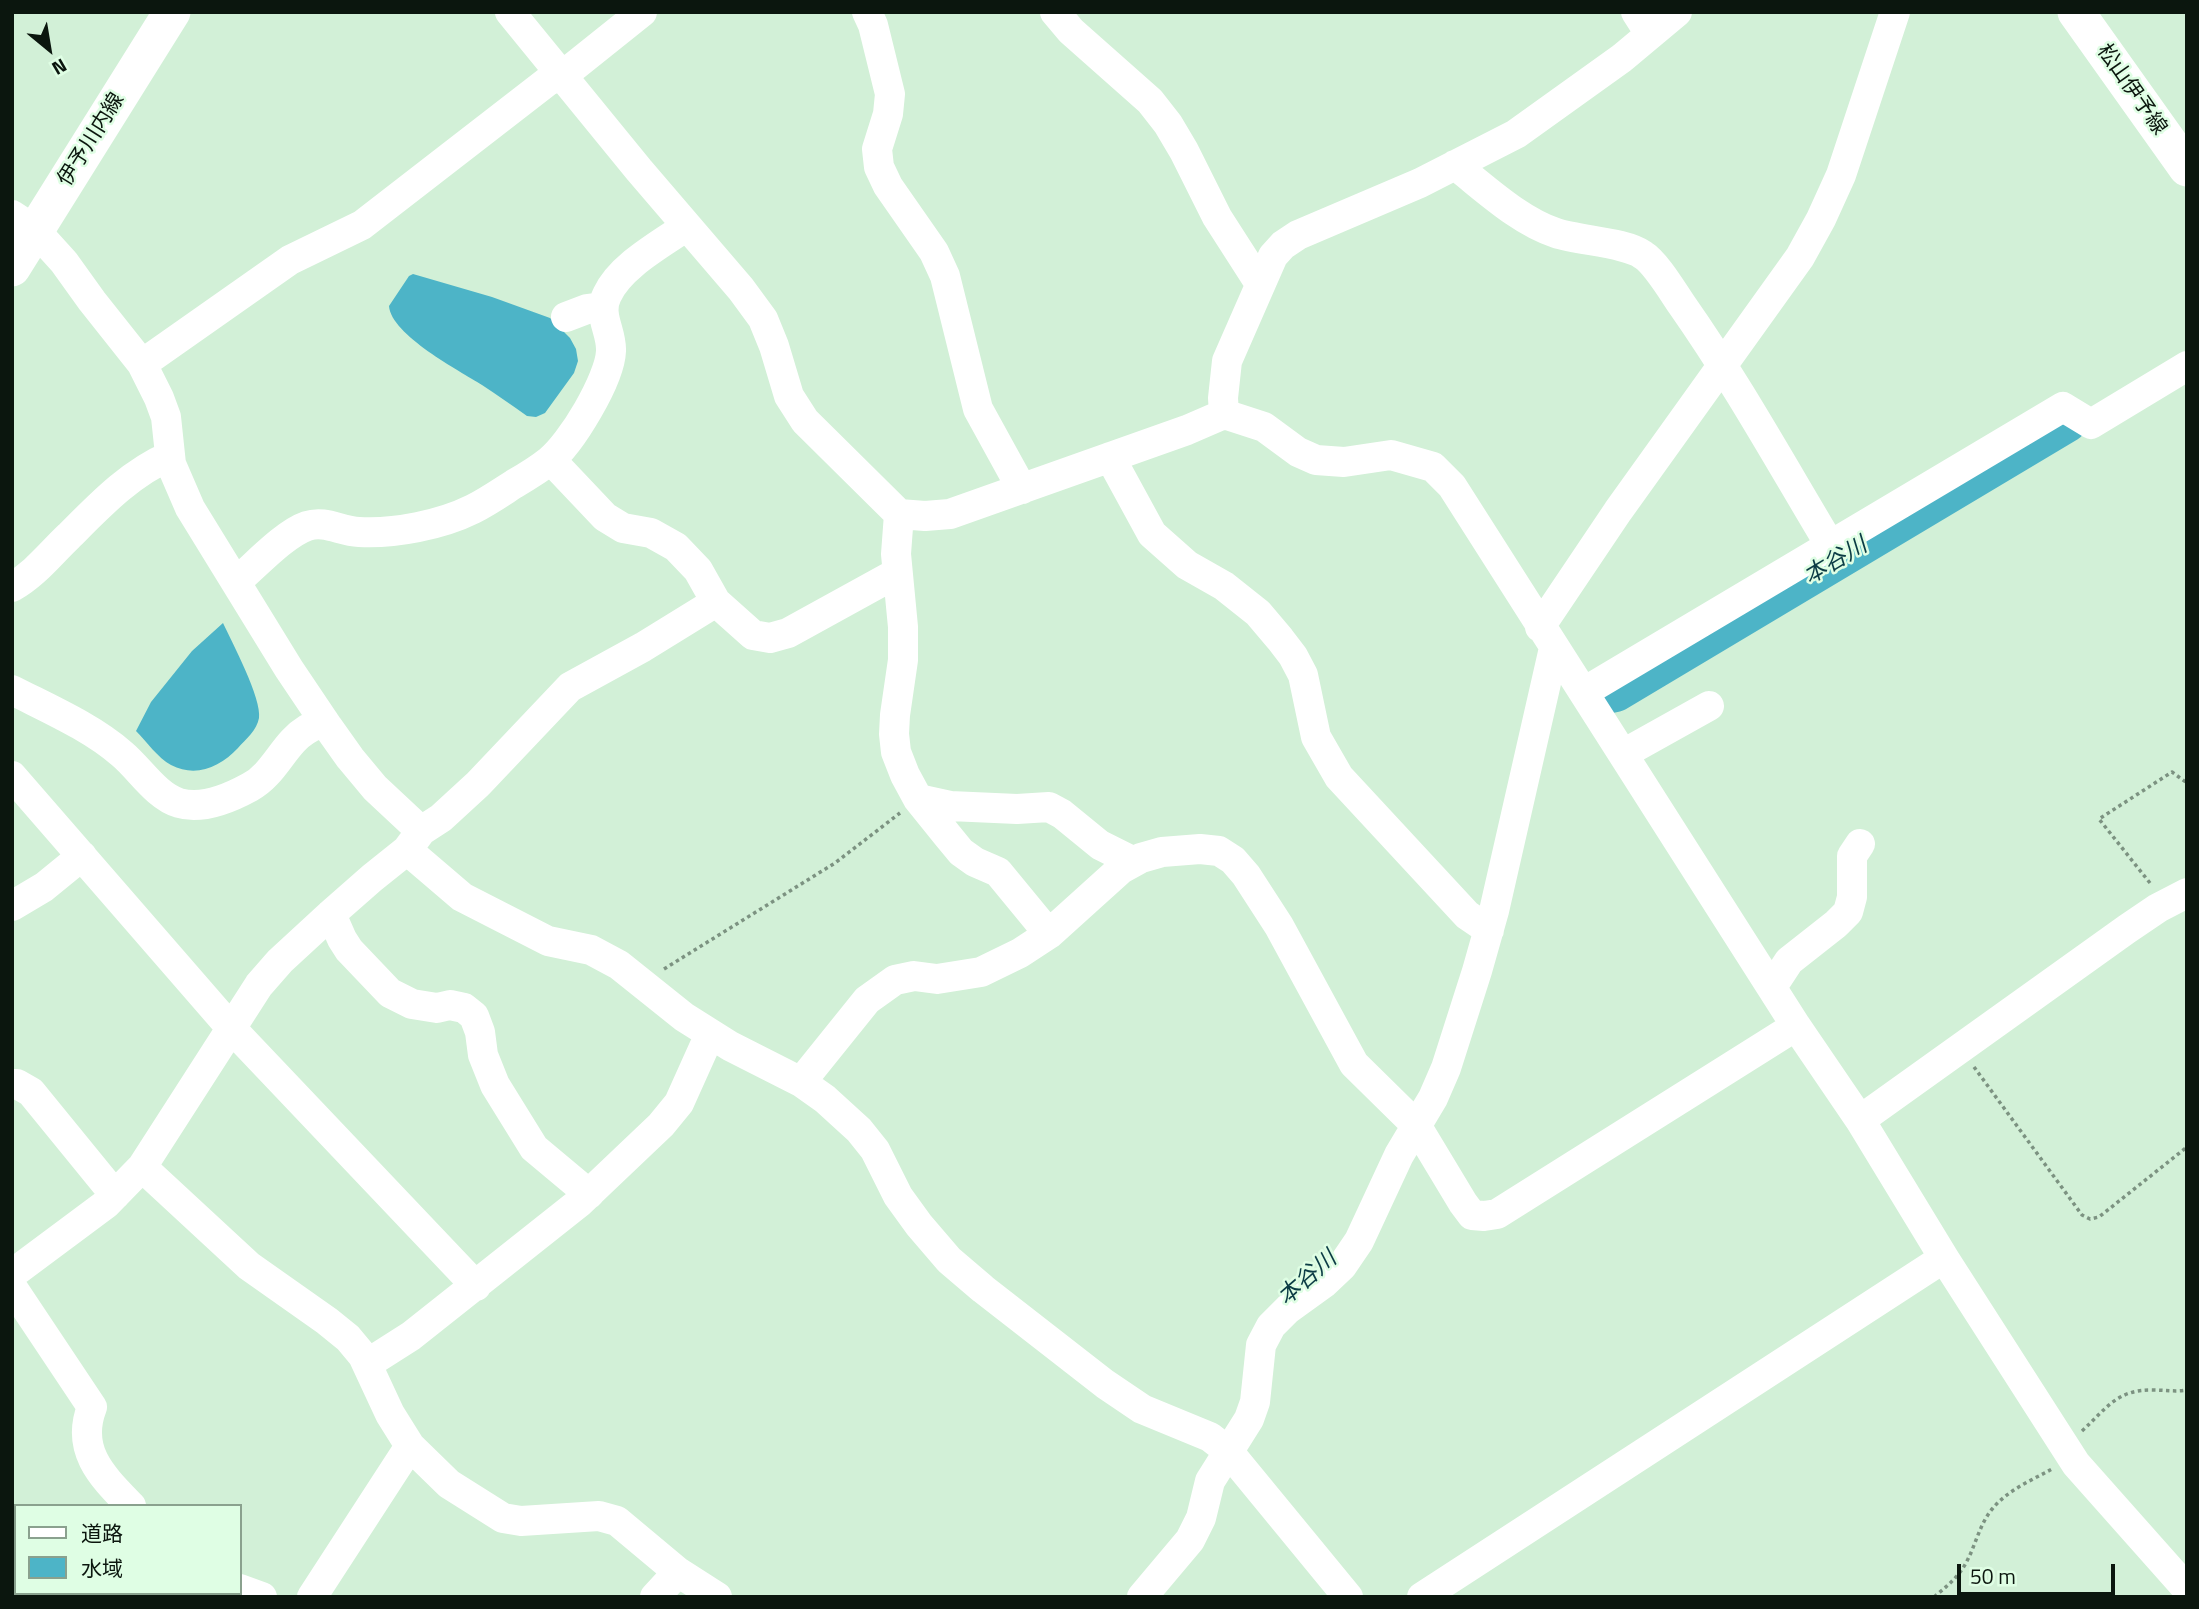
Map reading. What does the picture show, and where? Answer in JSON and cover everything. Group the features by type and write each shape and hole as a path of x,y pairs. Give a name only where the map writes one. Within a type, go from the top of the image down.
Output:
{"main road":[{"name":"伊予川内線","path":"12,268 24,222 172,12"},
{"name":"松山伊予線","path":"2076,12 2187,168"}],"street":[{"path":"510,12 741,289 763,319 789,396 804,421 898,514 950,514 1187,430 1224,414 1264,427 1298,452 1316,460 1344,462 1391,455 1413,459 1433,467 1452,486 1860,1121 2068,1452 2187,1589"},
{"path":"142,364 290,260 362,225 548,81 572,68 642,12"},
{"path":"867,12 873,25 890,93 888,114 877,149 879,167 888,186 934,252 945,276 971,390 978,409 1022,489"},
{"path":"1055,12 1071,32 1150,101 1168,124 1217,216 1260,284"},
{"path":"1224,414 1227,361 1273,256 1283,245 1298,235 1420,183 1516,134 1622,58 1643,23 1677,12"},
{"path":"1142,1597 1190,1540 1201,1518 1210,1481 1250,1419 1255,1402 1261,1345 1271,1326 1342,1266 1359,1241 1399,1154 1433,1098 1446,1068 1489,930 1547,637 1618,511 1800,257 1841,175 1895,12"},
{"path":"1455,165 1535,223 1556,233 1626,248 1644,255 1664,278 1704,336 1830,545"},
{"path":"24,222 64,262 142,364 166,417 171,464 190,508 289,669 350,758 414,841 462,897 548,941 591,950 619,965 684,1017 730,1046 801,1082 843,1114 875,1150 898,1196 949,1260 1105,1384 1142,1409 1210,1437 1228,1451 1349,1597"},
{"path":"236,582 290,535 306,527 322,523 357,532 428,525 474,509 551,460 572,435 603,385 611,350 602,307 608,291 621,275 639,260 687,226"},
{"path":"566,317 602,307"},
{"path":"1584,692 2063,407 2091,424 2187,366"},
{"path":"12,587 34,572 69,535 127,482 155,462 170,456"},
{"path":"1110,457 1153,534 1187,565 1224,586 1258,613 1293,656 1303,675 1315,737 1339,777 1467,915 1489,930"},
{"path":"551,460 605,517 623,528 650,534 676,547 698,570 716,602 753,635 769,638 788,633 897,573"},
{"path":"898,514 896,554 903,627 903,660 894,734 901,763 918,799 961,852 975,862 998,872 1049,934"},
{"path":"129,1504 102,1476 91,1457 88,1420 92,1407 15,1271 106,1204 142,1167 259,985 280,961 478,784 570,687 643,647 716,602"},
{"path":"12,690 99,738 122,754 163,793 178,803 200,805 252,786 263,778 295,739 324,720"},
{"path":"1623,754 1709,706"},
{"path":"12,776 231,1028 475,1286"},
{"path":"918,799 950,806 1017,809 1049,807 1062,814 1100,845 1134,862"},
{"path":"1772,987 1789,961 1848,912 1852,897 1853,856 1860,844"},
{"path":"801,1082 867,1000 895,980 914,976 937,979 981,972 1020,953 1049,934 1121,869 1162,852 1200,849 1219,851 1233,860 1245,875 1279,926 1354,1064 1416,1125 1472,1215 1497,1214 1797,1026"},
{"path":"12,906 44,887 82,856"},
{"path":"1860,1121 2116,937 2177,898"},
{"path":"331,914 349,950 390,993 412,1004 464,1008 474,1016 480,1032 483,1055 495,1085 534,1148 589,1194"},
{"path":"367,1364 393,1349 589,1194 661,1125 679,1103 710,1034"},
{"path":"12,1084 31,1092 115,1195"},
{"path":"142,1167 249,1266 348,1338 363,1356 390,1414 410,1446 449,1484 503,1518 521,1521 599,1516 617,1521 678,1572 717,1597"},
{"path":"1422,1597 1944,1258"},
{"path":"312,1597 410,1446"},
{"path":"655,1597 678,1572"},
{"path":"242,1590 262,1597"}],"path":[{"path":"2177,898 2099,819 2172,772 2187,783"},
{"path":"641,983 835,863 918,799"},
{"path":"1960,1049 2082,1215 2090,1219 2099,1217 2187,1147"},
{"path":"1934,1597 1956,1578 1968,1561 1992,1508 2068,1452 2112,1402 2122,1394 2139,1391 2187,1390"}],"water":[{"path":"413,274 492,297 550,318 570,338 578,361 574,373 545,413 536,417 527,416 428,351 401,329 389,306"},
{"path":"223,623 256,698 258,722 248,738 223,761 198,770 180,769 161,758 136,731 151,702 192,651"}],"waterway":[{"name":"本谷川","path":"1602,696 1616,693 2068,423"}]}
